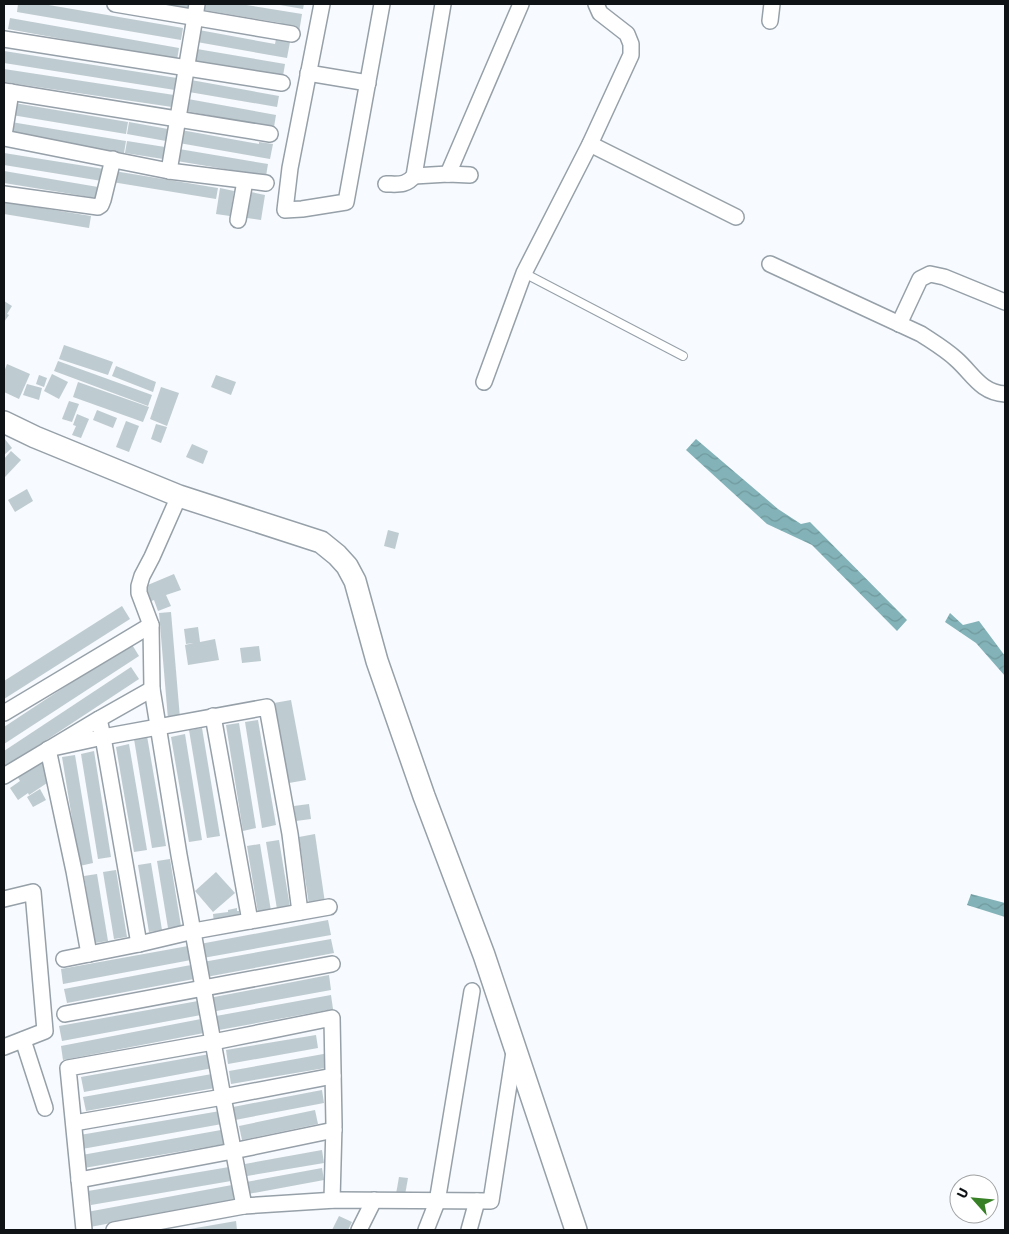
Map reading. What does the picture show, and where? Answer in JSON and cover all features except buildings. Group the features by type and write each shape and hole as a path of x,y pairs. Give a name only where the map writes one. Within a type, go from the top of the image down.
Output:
{"street":[{"path":"115,4 196,10 292,34"},
{"path":"322,4 290,168 285,210 346,202 382,4"},
{"path":"414,176 443,4"},
{"path":"448,174 520,4"},
{"path":"484,382 524,273 590,144 630,55 631,44 627,34 600,14 596,4"},
{"path":"770,21 772,4"},
{"path":"169,171 196,10"},
{"path":"4,39 282,83"},
{"path":"308,73 368,83"},
{"path":"266,183 169,171 4,137 7,91 270,134"},
{"path":"590,144 736,217"},
{"path":"4,194 98,207 103,200 113,160"},
{"path":"386,184 402,184 414,176 448,174 470,176"},
{"path":"238,220 245,181"},
{"path":"770,264 921,334 941,346 957,359 989,391 1005,394"},
{"path":"899,324 920,279 930,274 944,277 1005,302"},
{"path":"4,422 179,496 320,542 337,554 348,566 355,581 378,662 424,796 484,955 576,1230"},
{"path":"179,496 139,586 139,593 151,625 152,689 212,1042 244,1206"},
{"path":"4,713 151,625"},
{"path":"4,776 152,689"},
{"path":"48,750 103,736 267,707 290,834 300,912"},
{"path":"212,716 250,922"},
{"path":"99,719 139,944"},
{"path":"48,750 74,871 88,954"},
{"path":"4,900 34,892 45,1031 4,1048"},
{"path":"64,959 194,931 329,907"},
{"path":"65,1014 332,964"},
{"path":"426,1230 437,1202 472,991"},
{"path":"84,1230 68,1068 332,1018 334,1130 332,1200"},
{"path":"23,1040 44,1108"},
{"path":"114,1230 244,1206 332,1200 491,1202 515,1048"},
{"path":"74,1123 223,1098 333,1076"},
{"path":"79,1180 334,1130"},
{"path":"359,1230 374,1200"},
{"path":"469,1230 477,1201"}],"lane":[{"path":"524,273 683,356"}],"water":[{"path":"696,439 778,509 801,524 810,522 907,620 897,631 812,545 767,524 686,450"},
{"path":"950,613 963,625 979,621 1005,656 1005,676 976,643 945,622"},
{"path":"971,894 1005,903 1005,917 967,905"}]}
